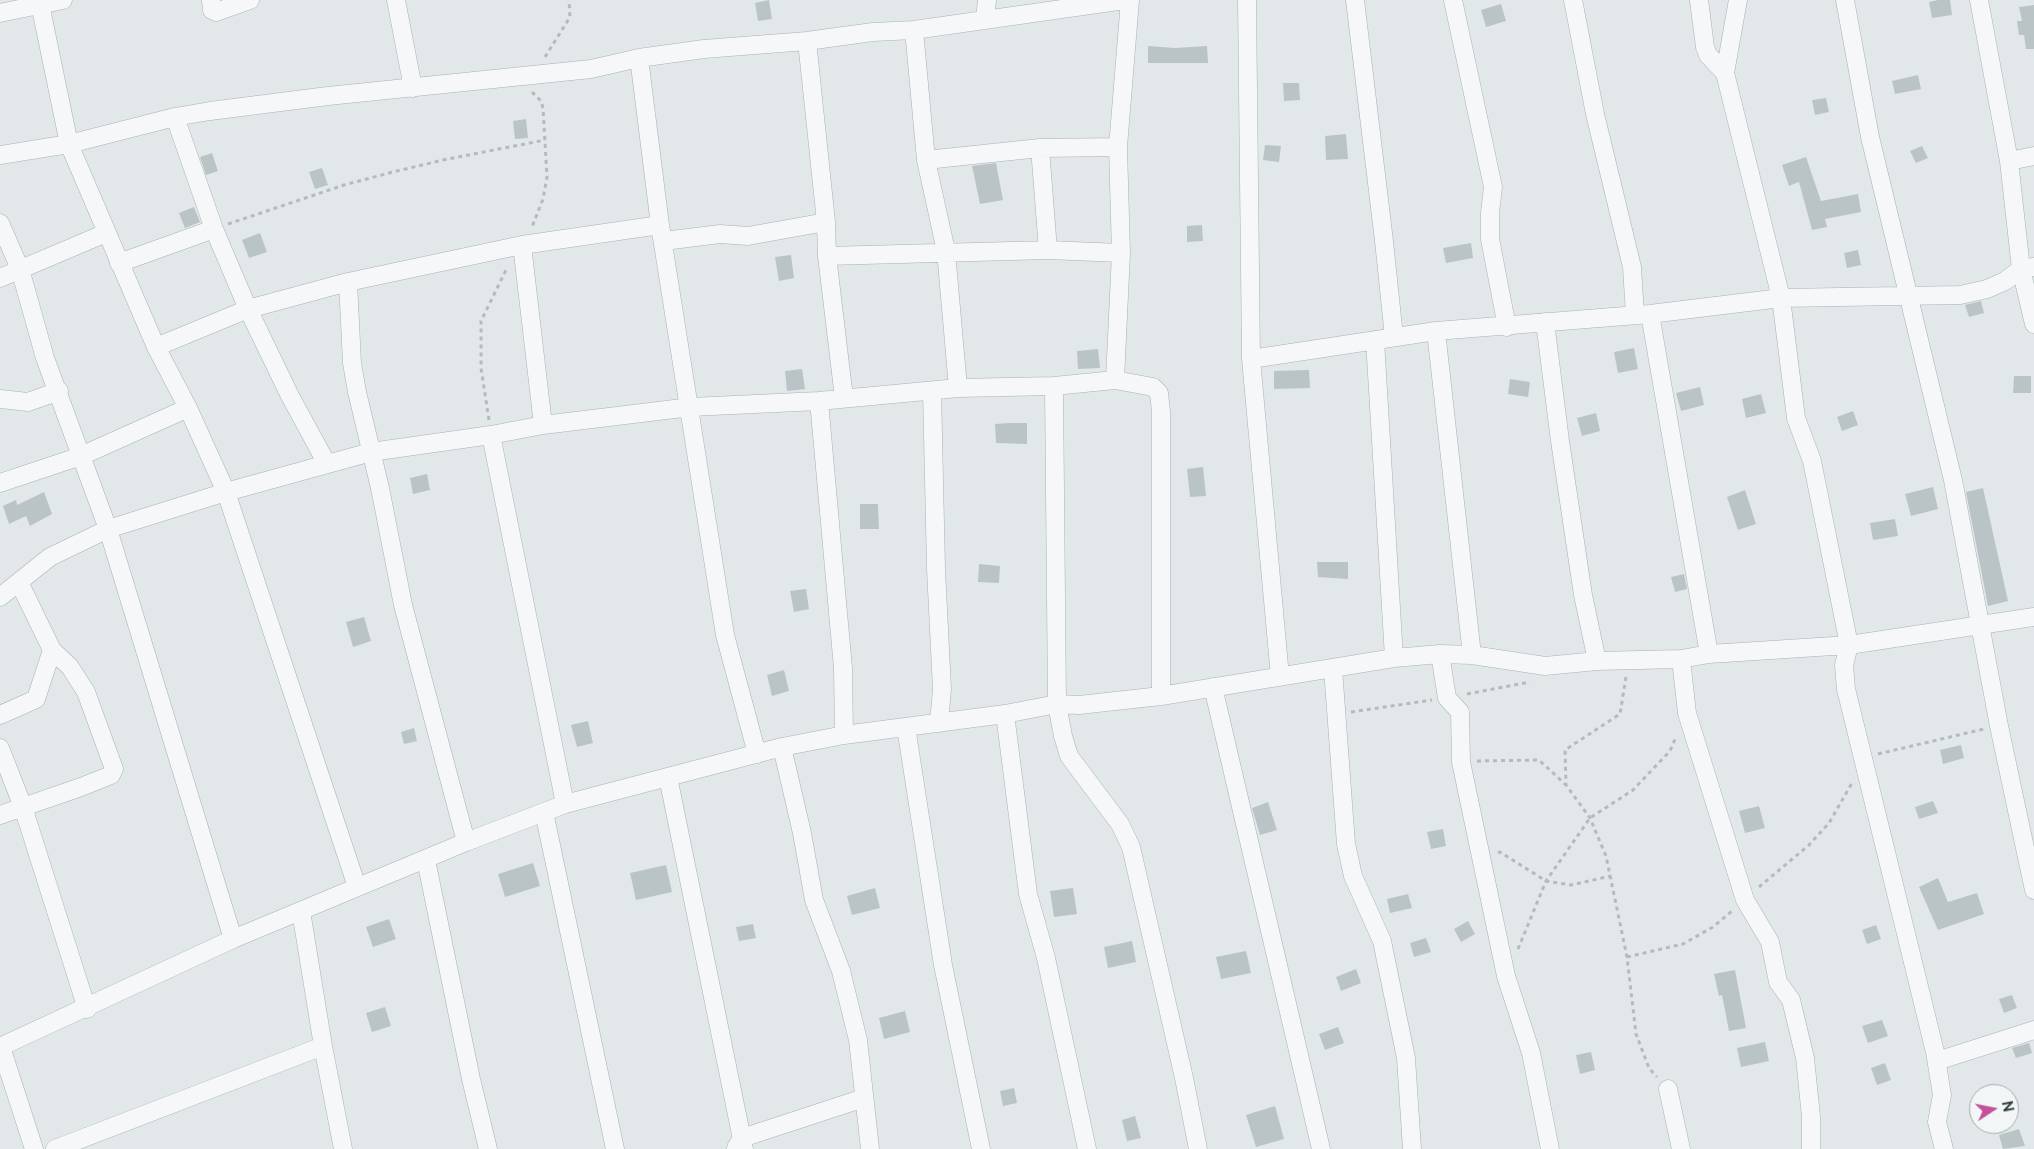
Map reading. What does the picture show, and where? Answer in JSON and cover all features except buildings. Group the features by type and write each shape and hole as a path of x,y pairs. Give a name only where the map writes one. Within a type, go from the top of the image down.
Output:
{"street":[{"path":"0,14 63,0"},
{"path":"211,0 212,10 216,12 250,0"},
{"path":"396,0 413,88"},
{"path":"985,19 987,0"},
{"path":"0,156 69,144 175,117 302,99 591,69 640,58 704,49 807,41 873,32 914,30 1125,0"},
{"path":"1115,380 1121,253 1118,147 1130,0"},
{"path":"1247,0 1250,358 1280,677"},
{"path":"1355,0 1394,337"},
{"path":"1453,0 1493,187 1490,239 1508,327"},
{"path":"1573,0 1595,114 1643,314 1710,654"},
{"path":"1699,0 1704,47 1708,55 1725,73"},
{"path":"1738,0 1725,73 1781,298 1796,418 1812,461 1849,645 1844,677 1937,1061 1942,1096 1937,1122 1944,1149"},
{"path":"1845,0 1870,137 1953,480 1999,726 2034,890"},
{"path":"1979,0 2010,161 2034,324"},
{"path":"40,4 69,144 156,347 188,408 226,492 357,887"},
{"path":"914,30 926,160 946,251 958,388"},
{"path":"807,41 826,222 827,256 844,398"},
{"path":"640,58 662,233 691,407 725,635 757,754"},
{"path":"175,117 214,229 248,309 290,396 327,464"},
{"path":"926,160 1040,148 1118,147"},
{"path":"1040,148 1048,250"},
{"path":"2010,161 2034,156"},
{"path":"156,347 248,309 348,282 522,245 662,233 748,236 826,222"},
{"path":"0,223 20,269 45,358 59,391 108,529 233,940"},
{"path":"119,263 214,229"},
{"path":"0,278 106,233"},
{"path":"522,245 543,425"},
{"path":"827,256 946,251 1048,250 1121,253"},
{"path":"1250,358 1436,331 1508,327 1781,298 1947,296 1973,293 2004,281 2027,268"},
{"path":"348,282 352,363 403,606 466,842"},
{"path":"1545,322 1560,441 1583,595 1597,661"},
{"path":"1436,331 1472,656"},
{"path":"1375,340 1394,658"},
{"path":"0,597 50,557 108,529 226,492 371,452 491,435 543,425 691,407 818,401 958,388 1054,386 1115,380 1153,387 1159,393 1161,412 1161,696"},
{"path":"1054,386 1057,704 1068,756 1120,824 1131,848 1198,1149"},
{"path":"0,399 28,402 59,391"},
{"path":"932,391 936,569 942,689 939,723"},
{"path":"818,401 842,668 844,735"},
{"path":"0,483 81,456 188,408"},
{"path":"491,435 565,804"},
{"path":"0,815 111,775 114,768 86,692 70,667 52,650 19,582"},
{"path":"29,1145 0,1047 87,1009 233,940 466,842 565,804 782,747 844,735 1005,714 1057,704 1079,705 1161,696 1394,658 1440,654 1472,656 1545,666 1597,661 1622,662 1681,659 1710,654 1849,645 2034,617"},
{"path":"0,715 36,699 52,650"},
{"path":"1440,654 1448,698 1460,712 1461,762 1483,857 1506,976 1531,1053 1550,1149"},
{"path":"1681,659 1687,713 1745,900 1770,942 1778,982 1791,1000 1805,1058 1811,1117 1811,1149"},
{"path":"1333,669 1338,713 1346,844 1353,876 1382,941 1406,1058 1410,1148"},
{"path":"1213,687 1321,1149"},
{"path":"1005,714 1028,894 1046,958 1087,1149"},
{"path":"906,728 944,964 981,1149"},
{"path":"782,747 802,833 814,900 841,972 858,1040 870,1149"},
{"path":"0,748 23,807 87,1009"},
{"path":"668,777 740,1145 864,1098"},
{"path":"544,812 615,1149"},
{"path":"426,860 471,1079 488,1149"},
{"path":"302,911 323,1046 343,1149"},
{"path":"1937,1061 2034,1030"},
{"path":"55,1149 323,1046"},
{"path":"1668,1089 1681,1149"}],"path":[{"path":"534,75 570,17 569,0"},
{"path":"214,229 377,176 443,160 545,140"},
{"path":"1566,785 1565,750 1620,714 1626,672 1622,662"},
{"path":"1338,713 1448,698 1539,681"},
{"path":"1517,951 1546,880 1590,818 1633,790 1670,751 1687,713"},
{"path":"1627,957 1684,944 1713,926 1745,900 1809,844 1828,823 1843,802 1863,757 1999,726"},
{"path":"1461,762 1539,760 1566,785 1590,818 1606,856 1611,876 1627,957 1636,1034 1649,1068 1668,1089"},
{"path":"1483,857 1500,852 1546,880 1571,885 1611,876"}]}
